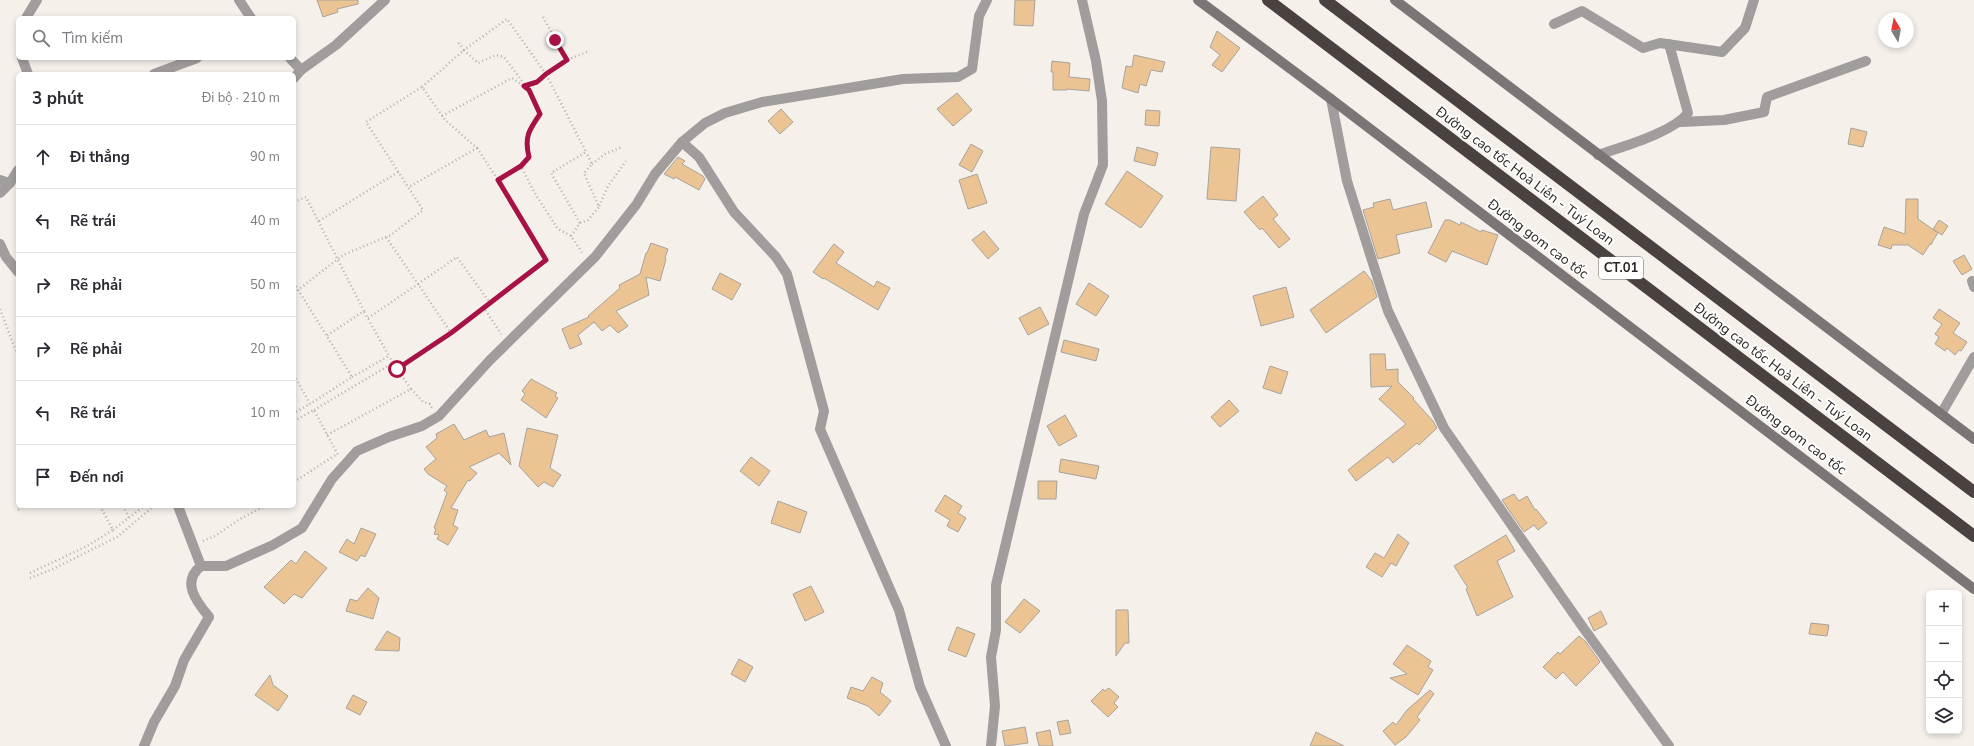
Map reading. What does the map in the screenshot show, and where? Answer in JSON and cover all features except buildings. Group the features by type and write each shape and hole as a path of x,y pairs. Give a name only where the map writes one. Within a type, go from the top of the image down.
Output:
{"highway":[{"name":"Đường cao tốc Hoà Liên - Tuý Loan","path":"1268,0 1974,536"},
{"name":"Đường cao tốc Hoà Liên - Tuý Loan","path":"1325,0 1974,492"}],"main road":[{"name":"Đường gom cao tốc","path":"1198,0 1331,99 1974,589"},
{"path":"1395,0 1974,439"}],"street":[{"path":"27,16 37,0"},
{"path":"239,0 250,16"},
{"path":"296,76 301,70 336,45 385,0"},
{"path":"144,746 154,722 175,686 184,660 209,617 194,595 191,580 193,572 201,566 226,566 273,545 302,528 332,479 357,451 389,437 422,426 435,418 589,263 636,205 655,174 682,142 711,120 725,113 762,102 903,79 958,78 972,69 979,16 987,0"},
{"path":"991,746 995,706 991,657 996,630 996,585 1084,214 1103,165 1102,101 1096,61 1082,0"},
{"path":"1554,24 1582,11 1643,48 1660,43 1722,52 1745,28 1754,0"},
{"path":"1669,44 1688,113 1681,122"},
{"path":"23,60 27,72"},
{"path":"159,72 192,60"},
{"path":"292,60 301,70"},
{"path":"1598,154 1636,142 1681,122 1724,120 1764,112 1767,96 1866,61"},
{"path":"1331,99 1347,181 1388,311 1444,428 1582,626 1669,746"},
{"path":"682,142 699,157 734,212 776,257 787,274 824,411 820,429 900,610 920,687 946,746"},
{"path":"0,193 5,181 16,172"},
{"path":"0,244 6,257 16,270"},
{"path":"1941,414 1974,357"},
{"path":"179,508 201,566"}],"path":[{"path":"543,17 567,60"},
{"path":"296,292 343,255 386,237 423,210 366,122 422,87 464,50 507,19 546,74 592,164"},
{"path":"457,41 478,63 496,55 504,57 524,86"},
{"path":"524,86 537,82 567,60 587,52"},
{"path":"442,116 512,78 529,90 540,114 529,131 526,144 529,157 521,166 498,180"},
{"path":"397,369 451,333 546,260 478,148 442,116 422,87"},
{"path":"599,207 584,173 592,164 605,154 622,147"},
{"path":"409,187 478,148"},
{"path":"580,223 551,173 586,152"},
{"path":"571,236 580,223 588,220 599,207 608,186 626,161"},
{"path":"521,166 534,192 558,229 571,236 589,263"},
{"path":"319,221 398,172"},
{"path":"296,201 306,197 388,356 410,389 423,402 430,404 435,418"},
{"path":"386,237 451,333"},
{"path":"368,318 456,257 490,304"},
{"path":"296,286 352,377"},
{"path":"326,336 364,311 362,308"},
{"path":"484,308 507,344"},
{"path":"0,309 16,351"},
{"path":"296,412 388,356"},
{"path":"296,420 393,364"},
{"path":"296,377 310,404"},
{"path":"327,435 410,389"},
{"path":"314,410 344,466"},
{"path":"296,479 337,454"},
{"path":"18,510 22,508"},
{"path":"101,508 113,530"},
{"path":"124,508 128,518"},
{"path":"30,574 87,546 113,530 141,508"},
{"path":"30,578 53,569 117,537 152,508"},
{"path":"193,545 216,536 240,519 261,508"}],"route":[{"path":"397,369 451,333 546,260 498,180 521,166 529,157 526,144 529,131 540,114 529,90 524,86 537,82 562,62 567,60 555,40"}]}
